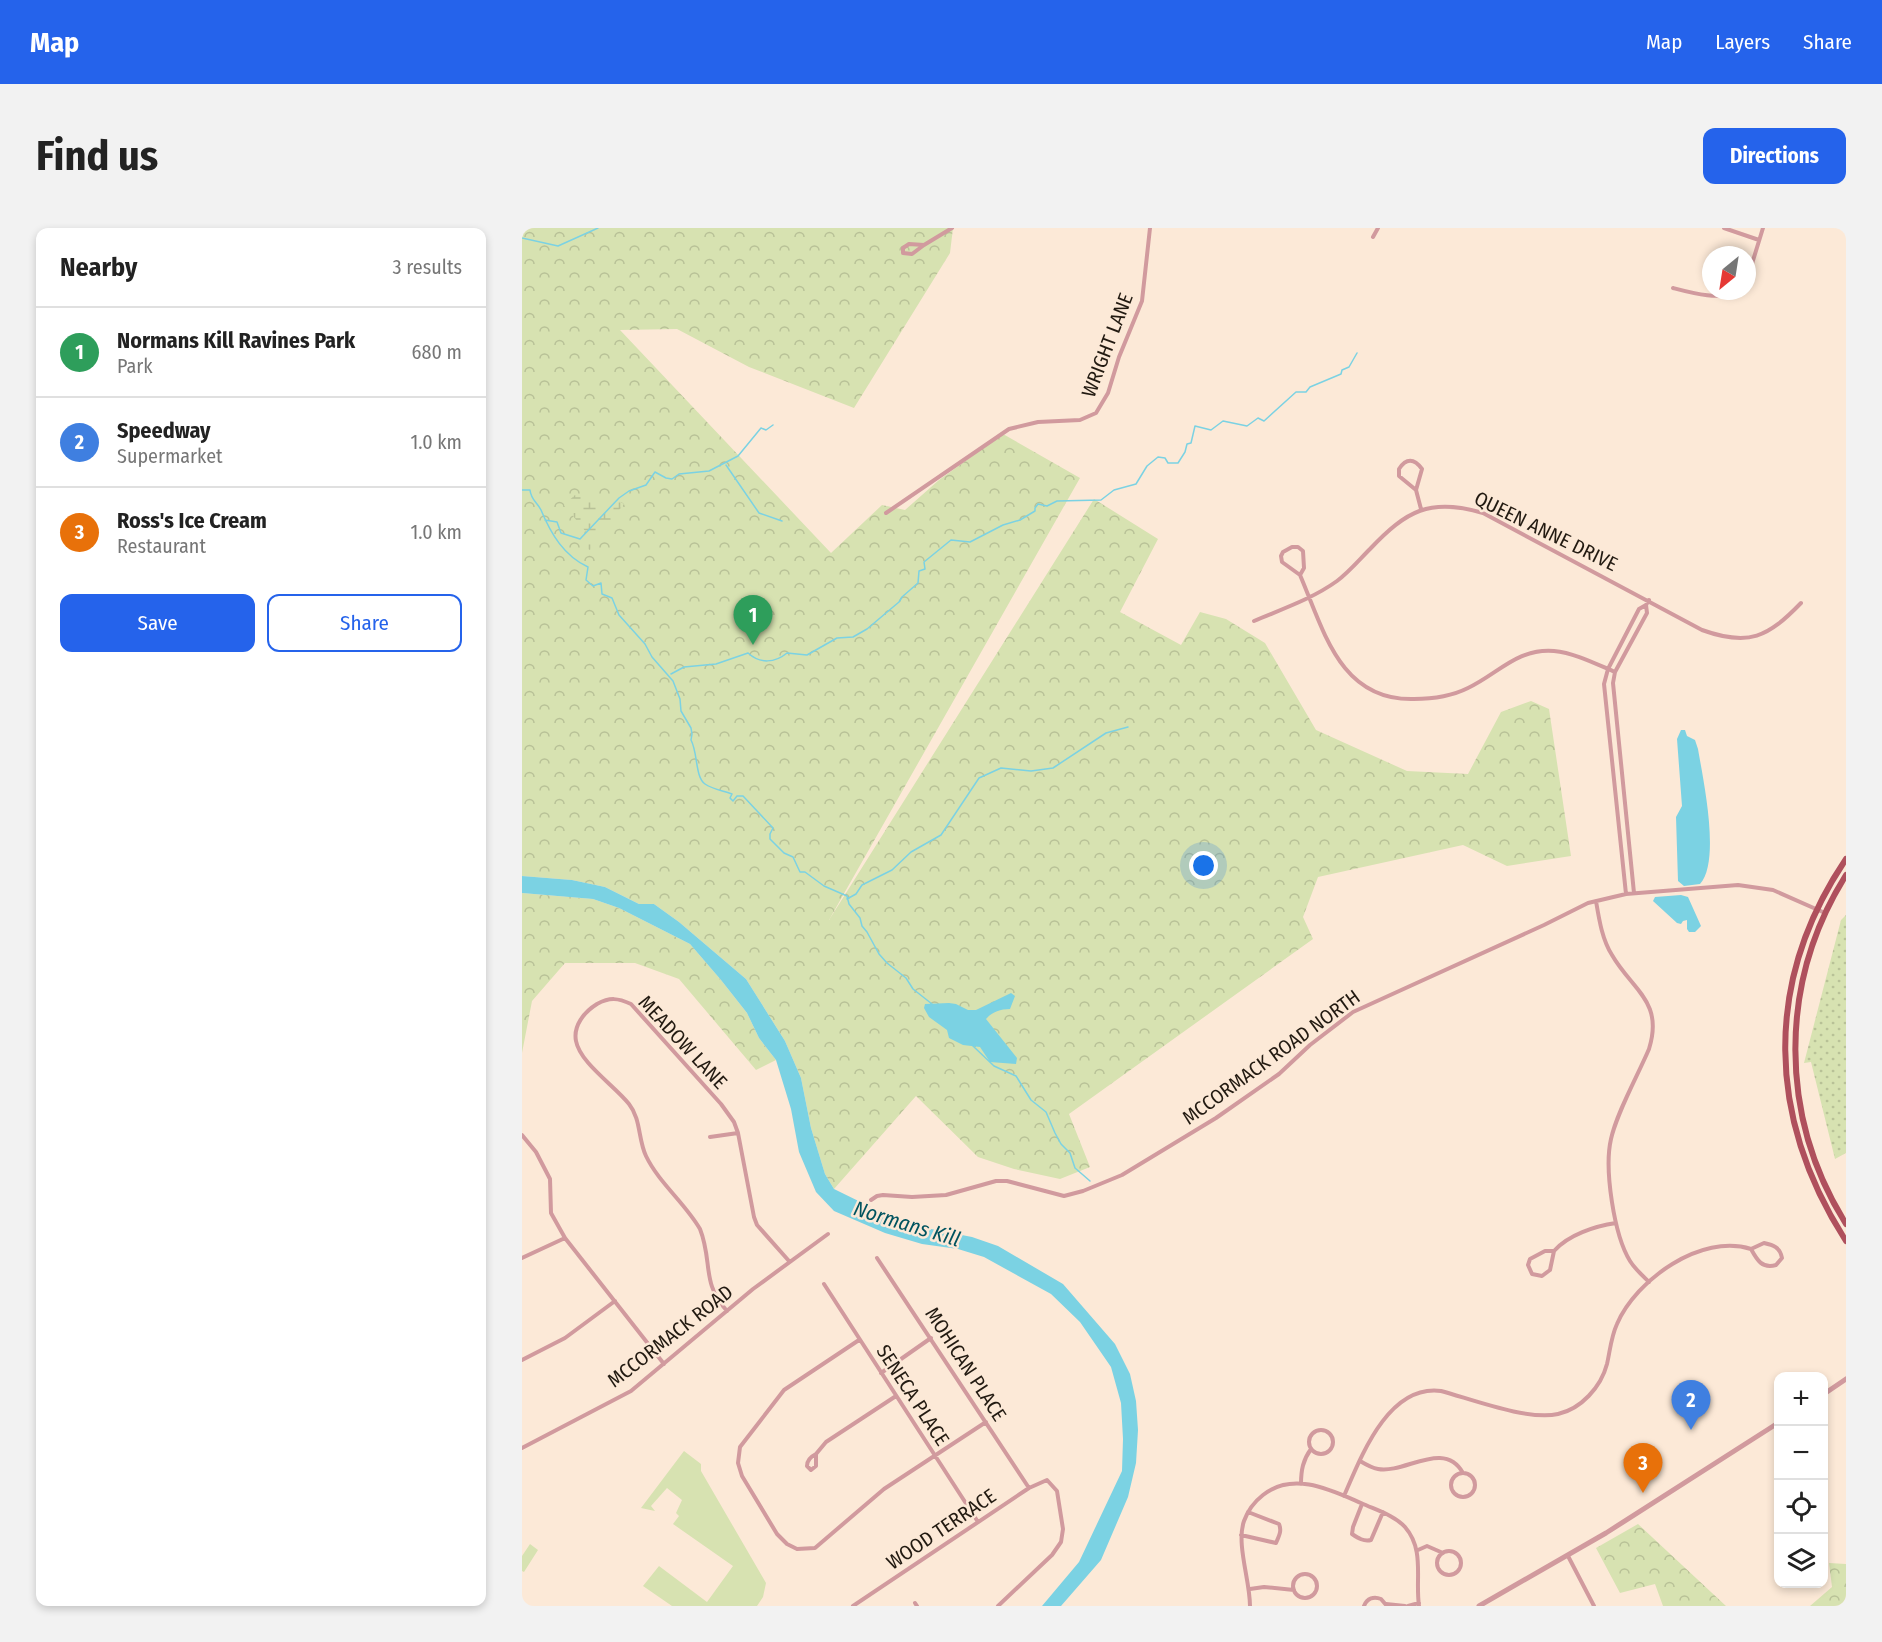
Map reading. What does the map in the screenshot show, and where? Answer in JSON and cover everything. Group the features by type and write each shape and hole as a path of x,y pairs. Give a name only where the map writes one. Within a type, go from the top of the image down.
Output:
{"main road":[{"path":"1846,859 1817,909 1800,951 1790,992 1786,1033 1786,1073 1792,1113 1804,1160 1820,1197 1846,1241"},
{"path":"1846,875 1825,913 1809,954 1799,994 1795,1034 1795,1072 1801,1112 1811,1151 1826,1187 1846,1224"}],"street":[{"path":"924,245 909,244 903,248 903,253 915,252 952,228"},
{"name":"WRIGHT LANE","path":"886,513 1008,429 1038,422 1080,420 1096,413 1108,393 1119,357 1142,300 1150,228"},
{"path":"1373,237 1378,228"},
{"path":"1724,228 1759,240"},
{"path":"1756,250 1763,228"},
{"path":"1673,288 1702,293"},
{"path":"1416,490 1399,476 1399,469 1407,460 1418,464 1422,469 1416,490 1421,509"},
{"name":"QUEEN ANNE DRIVE","path":"1254,621 1309,597 1337,581 1404,517 1421,509 1459,506 1483,513 1702,630 1734,638 1753,637 1772,630 1801,603"},
{"path":"1300,575 1304,568 1303,551 1298,547 1292,547 1281,556 1282,562 1300,575 1328,642 1340,663 1358,682 1385,696 1403,700 1426,699 1448,694 1468,688 1505,664 1528,654 1554,651 1579,657 1615,672"},
{"path":"1626,894 1604,684 1608,669 1639,609 1649,600"},
{"path":"1634,893 1612,691 1615,672 1647,613 1646,605"},
{"path":"1612,763 1619,762"},
{"path":"1619,829 1626,829"},
{"name":"MCCORMACK ROAD NORTH","path":"871,1200 883,1195 912,1197 946,1195 996,1181 1007,1181 1064,1196 1122,1175 1216,1118 1279,1074 1310,1045 1359,1009 1596,901 1634,893 1748,886 1773,890 1825,913"},
{"path":"1596,901 1600,924 1610,952 1619,967 1647,1001 1654,1024 1649,1049 1611,1137 1608,1167 1616,1223 1624,1250 1631,1264 1649,1282"},
{"name":"MEADOW LANE","path":"727,1311 718,1302 710,1285 700,1230 644,1153 633,1111 579,1051 575,1032 582,1016 595,1005 615,998 631,1004 721,1104 734,1122 738,1133 753,1217 757,1225 789,1261"},
{"path":"710,1137 738,1133"},
{"path":"522,1135 536,1152 550,1179 551,1213 566,1238 664,1365"},
{"path":"1554,1251 1541,1252 1530,1259 1528,1265 1532,1274 1545,1275 1552,1265 1554,1251 1562,1243 1582,1233 1616,1223"},
{"name":"MCCORMACK ROAD","path":"522,1448 631,1391 789,1261 828,1234"},
{"path":"522,1258 566,1238"},
{"path":"1344,1496 1379,1428 1393,1409 1408,1397 1431,1389 1529,1414 1558,1414 1574,1408 1589,1396 1598,1384 1607,1364 1617,1323 1632,1299 1649,1282 1676,1262 1698,1251 1743,1246 1751,1249 1761,1263 1767,1267 1776,1265 1782,1258 1779,1249 1771,1245 1764,1243 1751,1249"},
{"name":"MOHICAN PLACE","path":"877,1258 1029,1488"},
{"name":"SENECA PLACE","path":"824,1284 978,1522"},
{"path":"522,1360 566,1338 615,1301"},
{"path":"881,1373 931,1338"},
{"path":"859,1340 784,1389 742,1442 738,1458 742,1476 777,1534 787,1544 797,1549 809,1549 821,1543 884,1489 986,1422"},
{"path":"1828,1391 1846,1379"},
{"path":"816,1454 826,1442 896,1396"},
{"path":"1479,1606 1568,1556 1774,1426"},
{"path":"1325,1431 1331,1436 1331,1448 1325,1454 1317,1454 1311,1449 1309,1442 1314,1432 1325,1431"},
{"path":"1301,1484 1304,1458 1311,1449"},
{"path":"1360,1461 1377,1469 1384,1469 1425,1459 1443,1458 1454,1462 1463,1473 1471,1476 1475,1483 1472,1494 1464,1498 1456,1496 1451,1486 1456,1476 1463,1473"},
{"name":"WOOD TERRACE","path":"853,1606 1029,1488 1047,1480 1057,1491 1063,1529 1061,1542 1052,1555 998,1606"},
{"path":"1250,1606 1250,1589 1241,1535 1248,1512 1256,1501 1270,1490 1282,1485 1301,1484 1344,1496 1383,1512 1405,1528 1418,1550 1419,1604 1387,1605 1381,1599 1374,1597 1367,1600 1364,1606"},
{"path":"1362,1504 1352,1534 1366,1541 1371,1540 1383,1512"},
{"path":"1241,1535 1276,1543 1280,1533 1279,1524 1248,1512"},
{"path":"1418,1550 1427,1546 1443,1553 1454,1552 1460,1558 1461,1565 1455,1574 1446,1575 1437,1567 1437,1559 1443,1553"},
{"path":"1568,1556 1594,1606"},
{"path":"1250,1589 1264,1587 1294,1590 1302,1598 1309,1597 1316,1589 1316,1582 1311,1576 1303,1575 1294,1582 1294,1590"}],"green space":[{"path":"522,228 953,228 950,253 854,408 749,367 677,329 620,330 831,553 882,505 905,510 939,480 1003,434 1080,478 829,920 1094,499 1158,539 1120,612 1181,645 1200,612 1226,619 1265,643 1316,730 1407,771 1468,774 1501,712 1531,701 1549,709 1571,856 1507,866 1463,845 1318,877 1303,917 1313,939 1069,1114 1090,1167 1060,1179 1014,1169 978,1157 916,1096 834,1189 825,1174 811,1128 801,1078 785,1041 746,979 679,922 654,904 639,904 605,887 572,880 522,876"},
{"path":"575,495 605,502 617,500 624,504 597,537 590,550 583,546 586,532 564,505"},
{"path":"522,893 593,899 619,908 690,944 747,1013 759,1038 776,1060 756,1070 679,979 635,963 565,963 532,1001 522,1053"},
{"path":"1846,915 1846,1153 1835,1159 1811,1062 1804,1063 1841,920"},
{"path":"684,1451 701,1464 701,1471 766,1583 763,1597 757,1606 672,1606 643,1586 659,1566 707,1602 733,1566 673,1524 679,1516 676,1513 682,1500 667,1488 651,1506 655,1511 641,1508"},
{"path":"1638,1524 1726,1606 1663,1606 1655,1584 1620,1593 1596,1548"},
{"path":"530,1544 538,1550 524,1572 522,1571 522,1556"},
{"path":"1829,1563 1846,1564 1846,1606 1810,1606 1832,1587"}],"water":[{"path":"1681,730 1685,730 1687,736 1695,740 1698,749 1710,839 1706,873 1700,884 1684,886 1678,881 1676,817 1682,806 1677,739"},
{"name":"Normans Kill","path":"522,876 572,880 605,887 639,904 654,904 679,922 746,979 785,1041 801,1078 811,1128 825,1174 834,1189 885,1214 921,1227 972,1237 998,1246 1063,1284 1115,1344 1130,1374 1136,1401 1138,1430 1136,1463 1128,1497 1101,1560 1061,1606 1042,1606 1079,1562 1122,1471 1121,1403 1111,1367 1080,1322 1051,1294 984,1257 958,1249 922,1244 885,1233 834,1211 816,1192 799,1152 791,1109 776,1060 759,1038 747,1013 690,944 619,908 593,899 522,893"},
{"path":"1681,895 1688,897 1701,926 1695,932 1689,932 1687,929 1687,920 1681,924 1677,923 1653,901 1655,897"},
{"path":"1011,993 1015,996 1010,1009 996,1011 986,1019 1017,1058 1016,1064 990,1062 980,1047 963,1045 949,1038 947,1030 929,1017 924,1008 925,1004 949,1003 968,1010 976,1010"}],"waterway":[{"path":"522,238 558,246 598,228"},
{"path":"671,674 684,667 716,664 748,653 757,659 768,661 778,659 787,653 807,655 837,638 853,637 867,629 899,602 918,583 919,571 925,569 924,562 951,540 970,542 1003,525 1020,520 1035,511 1038,504 1047,506 1057,501 1101,500 1114,490 1136,484 1147,466 1158,457 1165,458 1168,463 1178,463 1187,444 1191,443 1195,426 1211,430 1223,421 1247,426 1258,418 1264,421 1296,392 1306,392 1310,387 1341,374 1342,370 1349,367 1357,353"},
{"path":"545,520 557,522 561,533 580,539 619,498 629,491 646,485 655,472 672,479 679,474 709,471 738,456 761,428 766,430 773,425"},
{"path":"726,465 759,513 782,521"},
{"path":"522,490 530,490 559,543 572,557 588,567 586,580 593,586 601,583 602,594 612,598 619,615 673,681 680,699 681,711 691,728 691,740 702,781 711,787 732,794 730,798 733,801 737,796 743,796 773,828 770,839 784,853 793,857 800,872 805,872 824,886 847,896 849,904 860,918 862,926 879,954 906,978 913,989 932,1004"},
{"path":"847,899 856,894 862,885 892,870 911,852 941,835 979,778 1001,768 1031,771 1053,768 1106,733 1128,727"},
{"path":"973,1046 994,1066 1016,1076 1031,1100 1046,1112 1061,1144 1070,1153 1075,1168 1090,1181"}],"place":[{"name":"Normans Kill Ravines Park","path":"753,645"},
{"name":"Speedway","path":"1691,1430"},
{"name":"Ross's Ice Cream","path":"1643,1493"}]}
